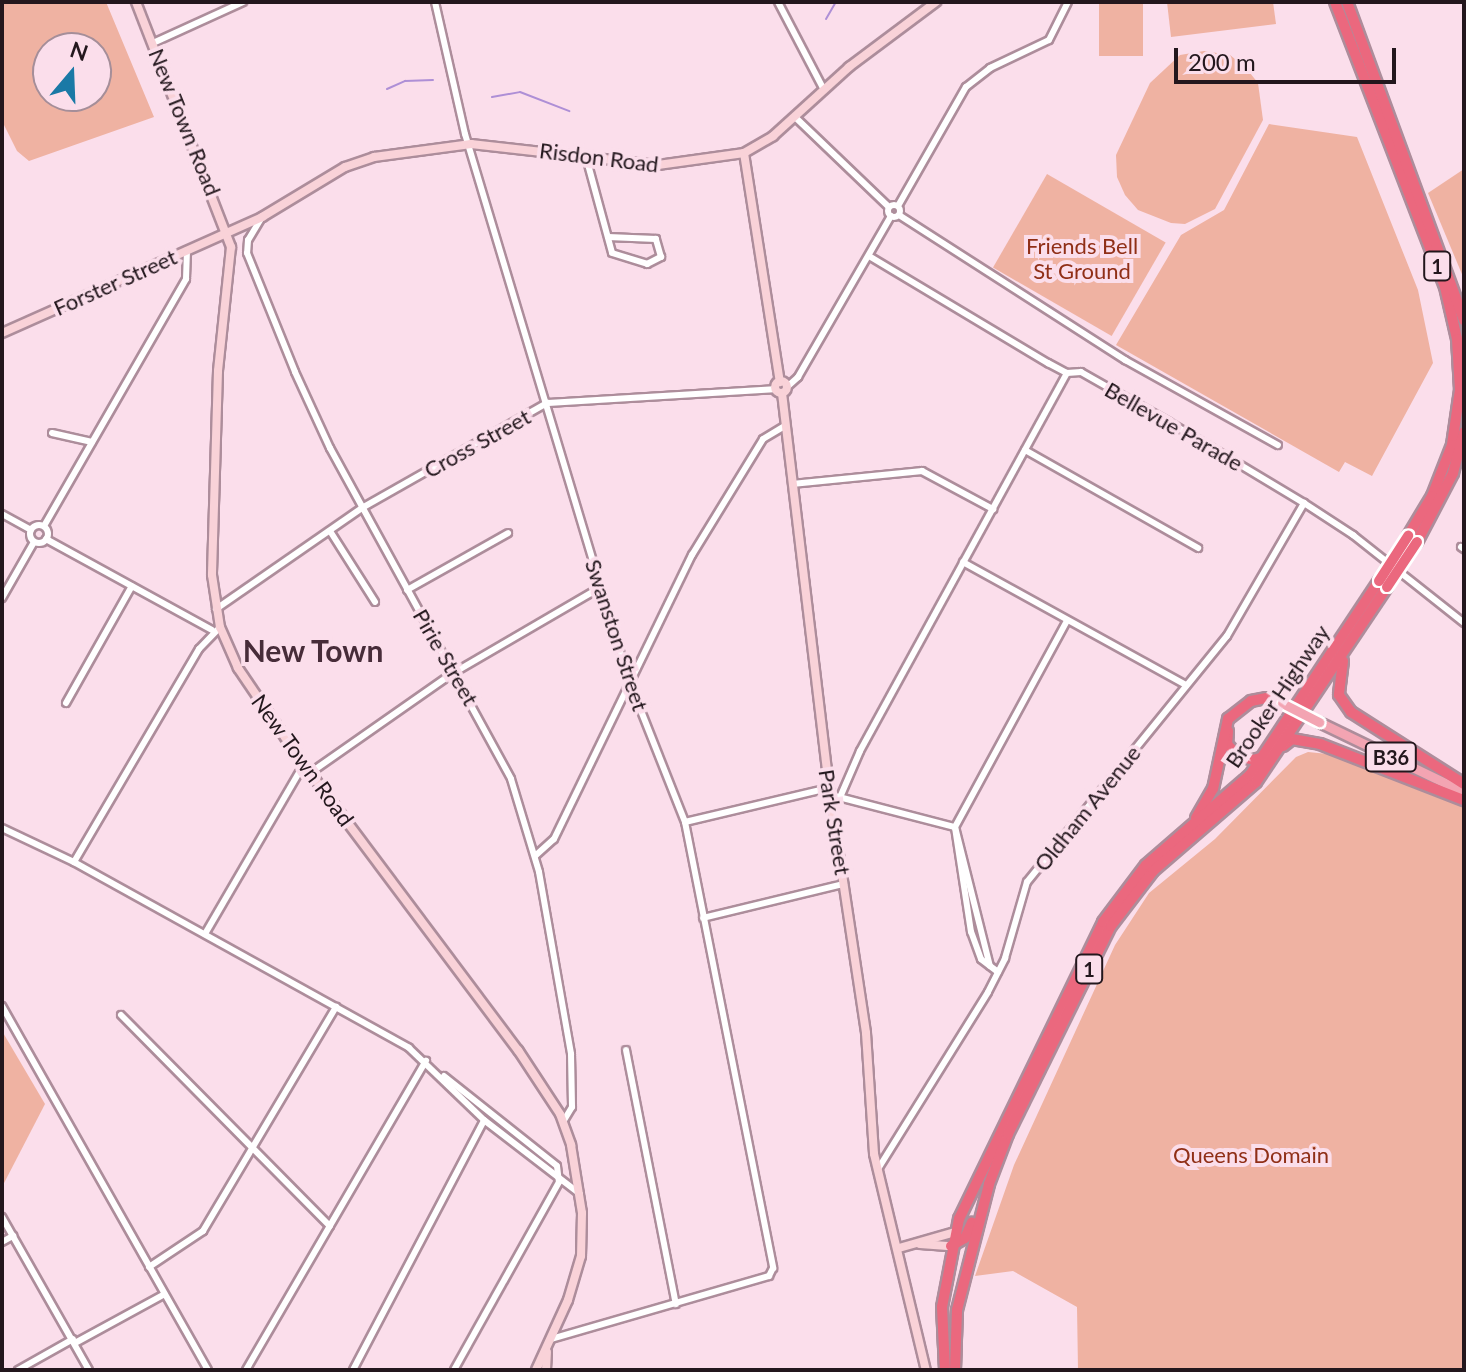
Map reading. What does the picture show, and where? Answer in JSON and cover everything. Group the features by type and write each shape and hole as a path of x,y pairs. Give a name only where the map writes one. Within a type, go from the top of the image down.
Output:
{"highway":[{"name":"Brooker Highway","path":"945,1370 947,1266 955,1232 975,1178 1103,922 1130,883 1172,842 1233,794 1264,756 1413,539 1452,445 1460,390 1457,339 1445,287 1335,2"},
{"name":"1","path":"1347,2 1464,320"},
{"name":"1","path":"1413,539 1459,453 1464,432"},
{"name":"Brooker Highway","path":"955,1370 957,1310 984,1200 1008,1134 1118,915 1153,871 1237,802 1278,751 1383,584"},
{"path":"1355,633 1338,675 1344,705 1464,784"},
{"path":"1172,842 1208,802 1228,719 1251,701 1267,698 1282,703"},
{"path":"1264,756 1253,760 1237,755 1227,744 1229,729 1249,708 1282,703"},
{"path":"1278,751 1292,739 1320,744 1464,800"},
{"path":"951,1246 965,1238 984,1200"}],"main road":[{"name":"B36","path":"1282,703 1464,792"}],"street":[{"name":"New Town Road","path":"136,2 229,233 218,381 216,628 238,668 310,773 473,987 563,1122 580,1194 579,1264 550,1343 536,1370"},
{"path":"153,43 243,2"},
{"name":"Swanston Street","path":"435,2 471,144 628,678 685,822 773,1273 676,1304"},
{"path":"778,2 824,90"},
{"name":"Risdon Road","path":"229,233 262,217 345,167 407,150 471,144 675,165 744,153 760,147 824,90 936,2"},
{"path":"781,388 798,377 895,216 894,206 966,87 990,68 1049,40 1068,2"},
{"path":"795,117 894,206"},
{"name":"Park Street","path":"744,153 781,388 830,791 845,884 877,1169 899,1248 926,1370"},
{"path":"586,157 612,253 624,261 647,264 661,257 656,239 608,237"},
{"path":"895,216 1109,350 1278,445"},
{"name":"Pirie Street","path":"262,217 247,253 276,324 362,508 502,758 535,856 571,1054 572,1107 563,1122"},
{"name":"Forster Street","path":"2,333 229,233"},
{"path":"46,539 44,526 186,279 187,250"},
{"name":"Bellevue Parade","path":"869,256 1067,373 1081,372 1304,503 1353,535 1464,623"},
{"path":"841,795 860,751 1067,373"},
{"name":"Cross Street","path":"216,609 362,508 547,403 781,388"},
{"path":"535,856 554,839 628,678 692,555 763,439 785,426"},
{"path":"52,433 92,442"},
{"path":"1025,450 1198,548"},
{"path":"792,484 922,471 993,509"},
{"name":"Oldham Avenue","path":"877,1169 998,972 1027,882 1227,636 1304,503"},
{"path":"2,514 31,530 44,526"},
{"path":"2,598 34,542 31,530"},
{"path":"330,531 375,602"},
{"path":"407,590 508,533"},
{"path":"34,542 46,539 216,628 199,649 74,862"},
{"path":"963,562 1186,685"},
{"path":"66,703 132,586"},
{"path":"310,773 455,673 601,587"},
{"path":"998,972 991,967 955,827 1067,621"},
{"path":"205,934 304,764"},
{"path":"685,822 830,791 955,827"},
{"path":"2,828 74,862 336,1007 426,1061 484,1120 559,1182 580,1194"},
{"path":"703,918 845,884"},
{"path":"149,1267 197,1238 336,1007"},
{"path":"3,1011 208,1370"},
{"path":"121,1015 330,1226"},
{"path":"546,1370 550,1343 676,1304 626,1050"},
{"path":"246,1370 426,1061"},
{"path":"441,1075 557,1166 559,1182 454,1370"},
{"path":"353,1370 484,1120"},
{"path":"2,1217 89,1370"},
{"path":"899,1248 955,1232"},
{"path":"2,1242 13,1236"},
{"path":"915,1244 951,1246"},
{"path":"932,1245 944,1252 947,1266"},
{"path":"18,1370 165,1294"}],"green space":[{"path":"2,2 106,2 154,117 29,161 17,151 2,121"},
{"path":"1099,2 1143,2 1143,56 1099,56"},
{"path":"1167,2 1273,2 1276,24 1171,37"},
{"path":"1204,51 1230,55 1246,68 1258,83 1263,120 1215,209 1185,224 1171,223 1138,210 1125,195 1117,177 1116,155 1150,83 1180,55"},
{"path":"1269,124 1357,137 1418,290 1433,363 1372,476 1345,462 1339,472 1116,345 1181,235 1224,210"},
{"path":"1464,169 1464,279 1428,193"},
{"name":"Friends Bell St Ground","path":"1047,174 1166,242 1112,336 993,268"},
{"name":"Queens Domain","path":"1308,752 1328,754 1464,807 1464,1370 1078,1370 1077,1307 1013,1271 975,1276 1014,1165 1115,945 1149,893 1215,839 1296,757"},
{"path":"2,1031 45,1104 2,1187"}],"waterway":[{"path":"826,19 836,2"},
{"path":"387,89 405,81 433,80"},
{"path":"492,97 520,92 569,111"}],"district":[{"name":"New Town","path":"313,650"}]}
